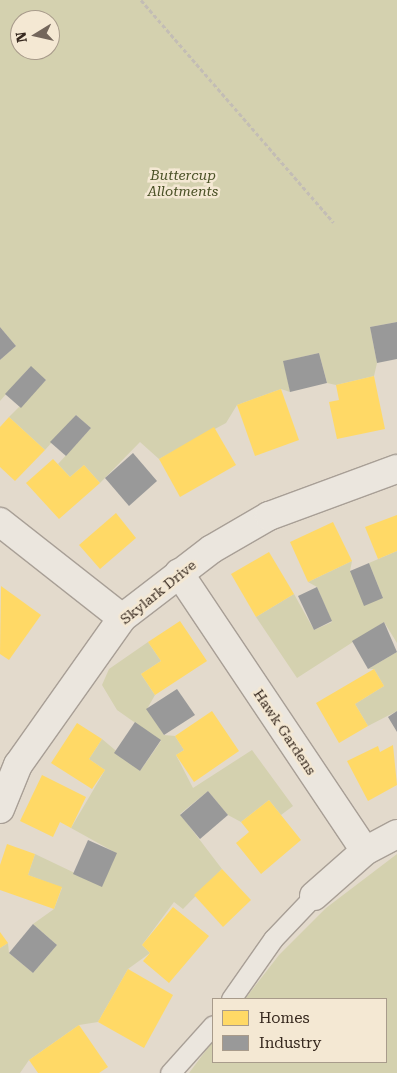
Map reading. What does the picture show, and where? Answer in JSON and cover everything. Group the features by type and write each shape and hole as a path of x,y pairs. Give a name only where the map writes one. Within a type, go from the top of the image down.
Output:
{"street":[{"name":"Skylark Drive","path":"0,809 18,765 122,618 179,573 269,516 397,468"},
{"path":"0,522 90,595 122,618"},
{"name":"Hawk Gardens","path":"179,573 365,850"},
{"path":"314,896 365,850 397,834"}],"lane":[{"path":"232,998 272,939 314,896"},
{"path":"170,1073 212,1026"}],"path":[{"path":"141,0 333,222"}],"green space":[{"name":"Buttercup Allotments","path":"0,0 397,0 397,322 370,327 377,363 374,376 336,385 327,383 319,353 284,361 290,392 281,389 237,405 226,423 159,459 140,442 100,483 84,465 70,477 58,464 91,428 76,415 45,450 9,417 46,380 30,367 0,401 0,360 16,346 0,327"},
{"path":"397,551 397,643 384,622 297,678 256,617 294,594 314,630 332,622 317,587 308,582 352,561 350,571 383,598 369,563"},
{"path":"148,642 161,661 141,674 155,695 147,709 164,735 175,736 184,750 176,755 193,788 252,750 293,806 281,815 269,800 241,822 228,815 208,791 180,814 222,869 183,909 174,902 142,945 150,953 128,969 98,1022 79,1025 29,1060 20,1073 0,1073 0,948 8,943 9,953 33,973 57,945 33,924 54,909 62,888 28,875 35,854 102,886 116,853 71,828 105,770 89,759 102,739 140,771 161,741 117,710 102,685 109,669"},
{"path":"397,652 397,711 368,726 355,704 384,686 374,669 368,669"},
{"path":"397,854 397,1073 189,1073 212,1042 212,1063 387,1063 387,998 246,998 279,955 326,908"}],"building: Homes":[{"path":"374,376 385,429 337,439 329,402 339,400 336,385"},
{"path":"281,389 299,440 255,456 237,405"},
{"path":"9,417 45,450 15,481 0,467 0,427"},
{"path":"214,427 236,465 180,497 159,459"},
{"path":"53,459 70,477 84,465 100,483 59,519 26,483"},
{"path":"116,513 136,538 100,569 79,545"},
{"path":"397,515 397,551 378,559 365,527"},
{"path":"333,522 352,561 308,582 290,542"},
{"path":"269,552 294,594 256,617 231,574"},
{"path":"1,586 41,615 9,660 0,654"},
{"path":"180,621 207,661 155,695 141,674 161,661 148,642"},
{"path":"374,669 384,686 355,704 368,726 339,743 316,703"},
{"path":"212,711 239,751 194,782 176,755 184,750 175,736"},
{"path":"77,723 102,739 89,759 105,770 92,789 51,763"},
{"path":"393,745 397,785 368,801 347,761 378,746 380,752"},
{"path":"42,775 86,797 71,828 60,822 53,837 20,821"},
{"path":"269,800 301,840 261,874 236,843 249,832 241,822"},
{"path":"7,844 35,854 28,875 62,887 54,909 0,890 0,865"},
{"path":"222,869 251,900 223,927 194,895"},
{"path":"173,907 209,936 169,983 143,961 150,953 142,945"},
{"path":"0,932 8,943 0,948"},
{"path":"128,969 173,995 144,1048 98,1022"},
{"path":"79,1025 108,1067 99,1073 38,1073 29,1060"}],"building: Industry":[{"path":"397,322 397,359 377,363 370,327"},
{"path":"0,327 16,346 0,360"},
{"path":"319,353 327,383 290,392 283,361"},
{"path":"31,366 46,380 21,408 5,394"},
{"path":"76,415 91,428 66,456 50,442"},
{"path":"133,453 157,481 129,506 105,478"},
{"path":"369,563 383,598 364,606 350,571"},
{"path":"317,587 332,621 314,630 298,596"},
{"path":"384,622 397,652 368,669 352,641"},
{"path":"177,689 195,715 164,735 146,709"},
{"path":"397,711 397,732 388,717"},
{"path":"135,722 161,740 140,771 114,753"},
{"path":"208,791 228,815 200,839 180,815"},
{"path":"88,840 117,853 102,887 73,874"},
{"path":"33,924 57,945 33,973 9,953"}]}
